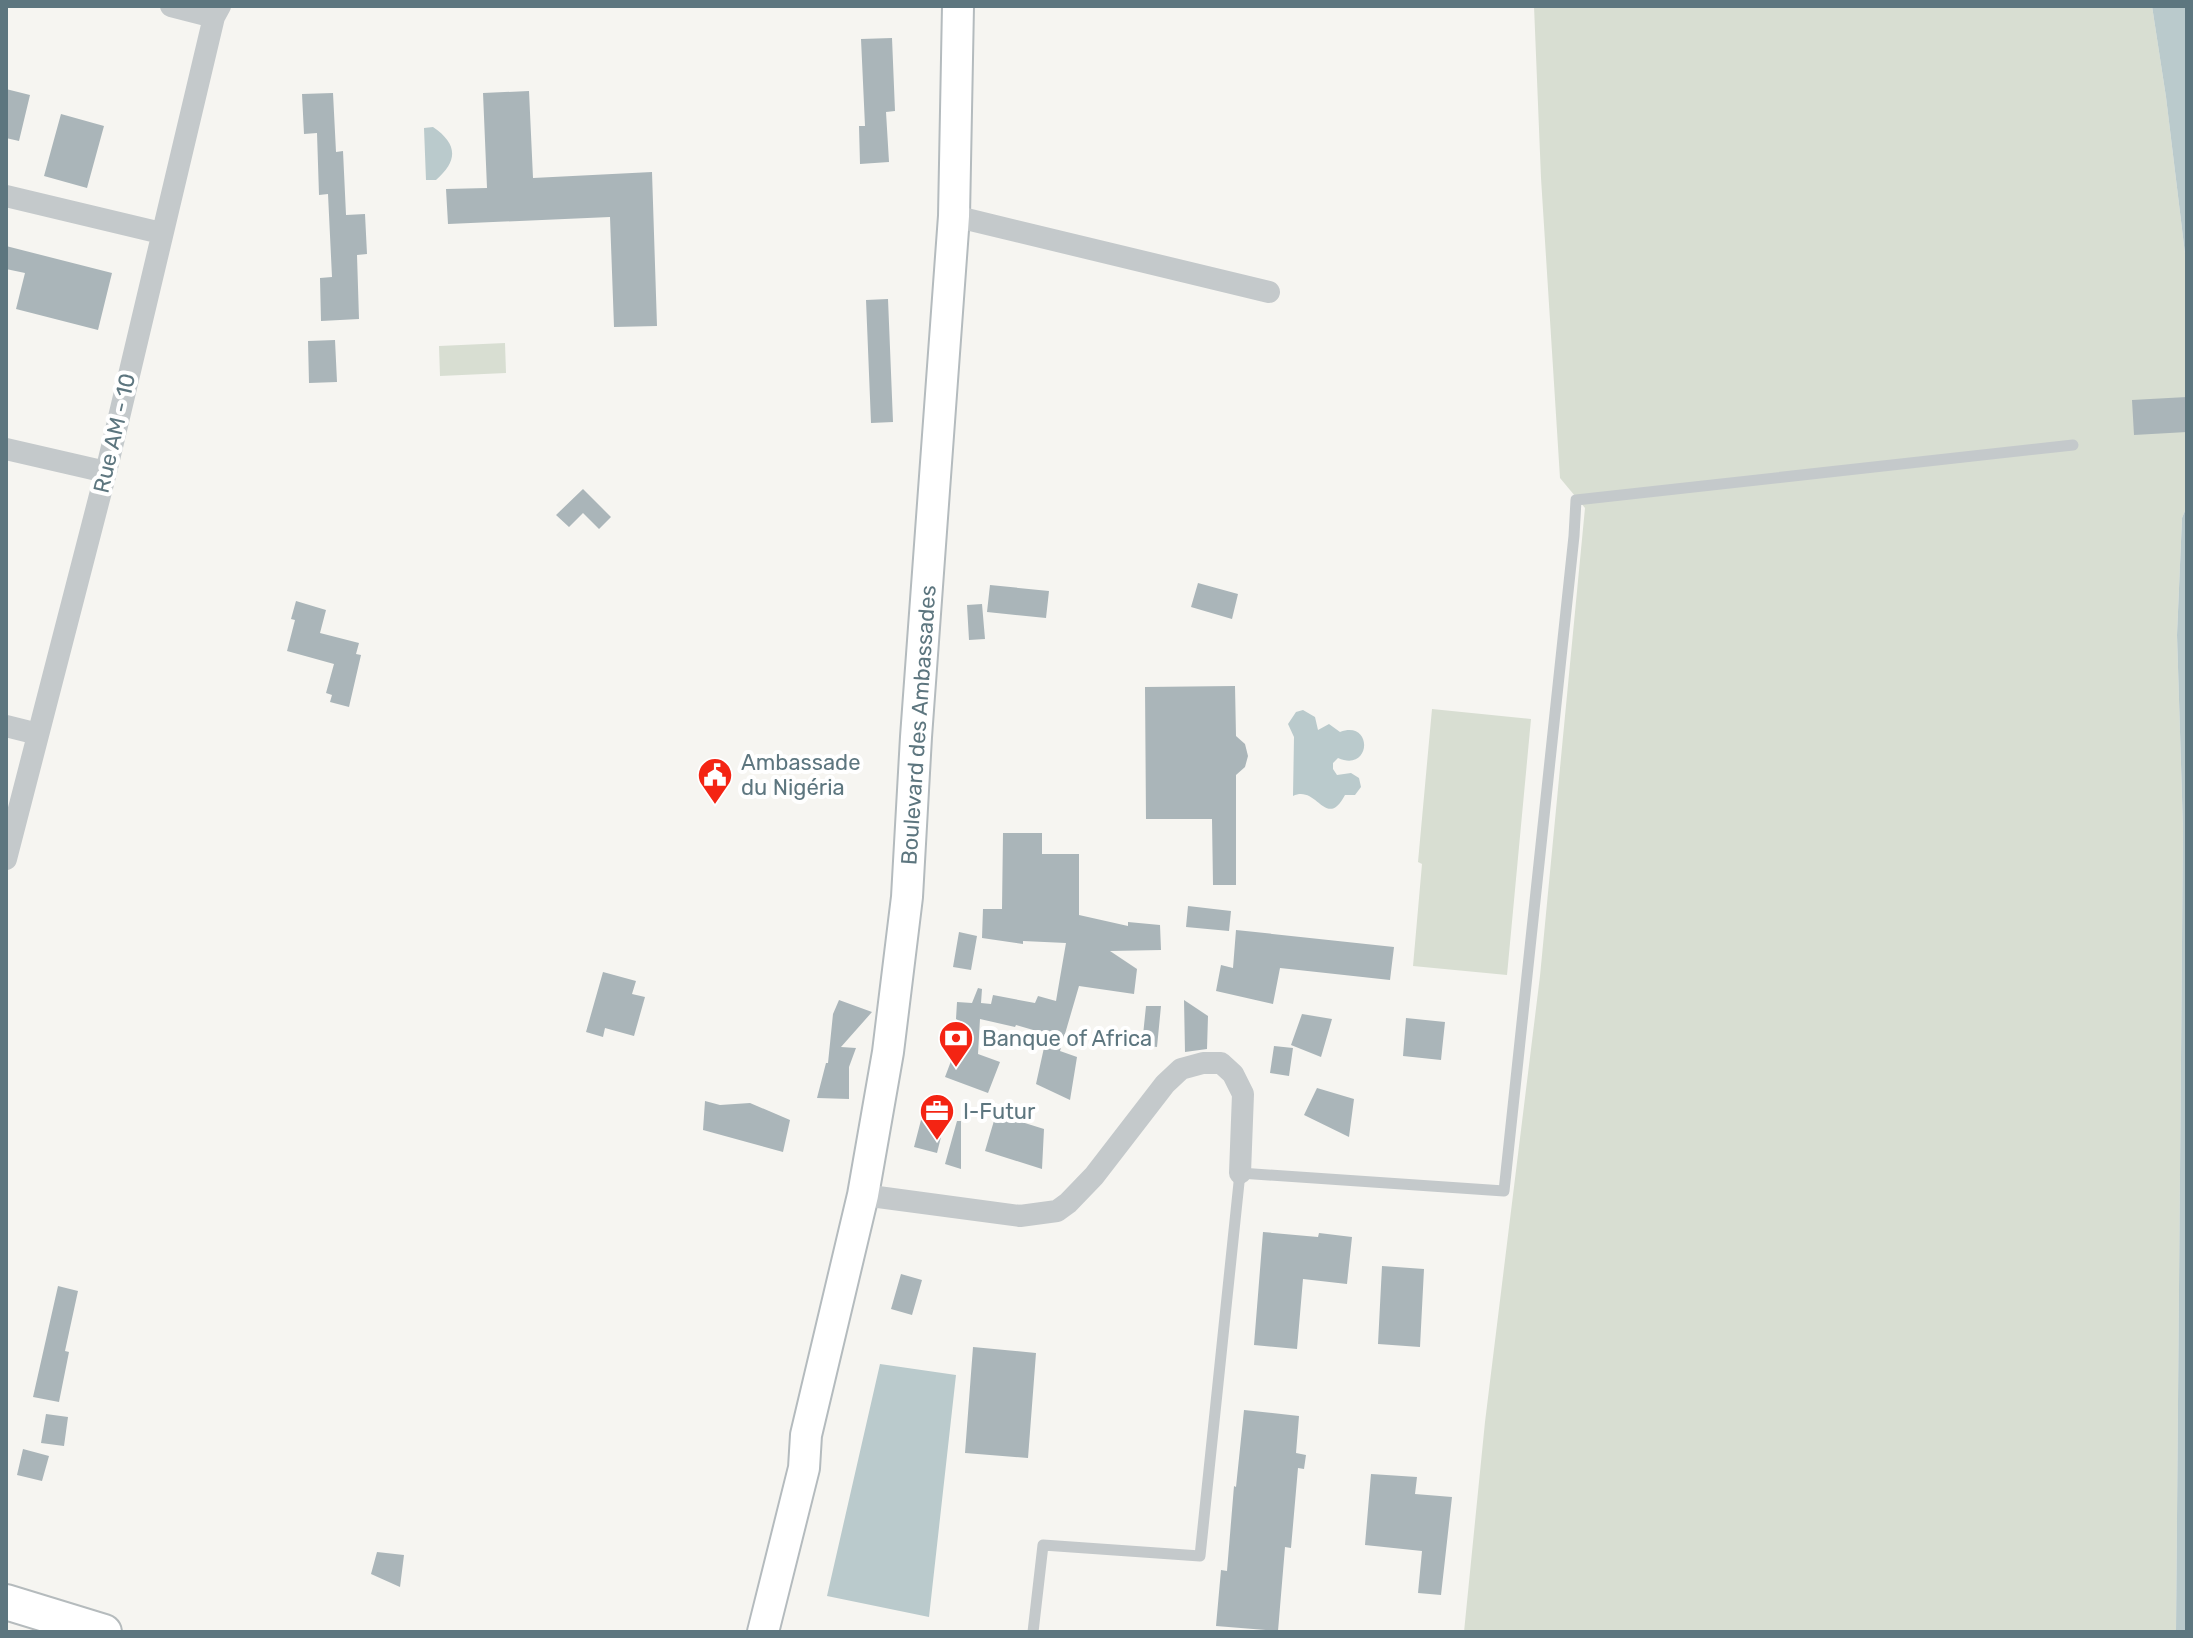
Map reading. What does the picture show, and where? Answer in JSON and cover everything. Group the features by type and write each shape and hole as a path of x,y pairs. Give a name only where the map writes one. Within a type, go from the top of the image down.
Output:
{"main road":[{"name":"Boulevard des Ambassades","path":"763,1632 804,1468 806,1435 863,1195 888,1052 907,897 954,216 958,6"},
{"name":"Boulevard des Ambassades","path":"743,1632 787,1462 806,1435"},
{"path":"6,1602 104,1632"}],"street":[{"path":"171,6 217,11"},
{"name":"Rue AM - 10","path":"6,859 106,472 161,233 217,11"},
{"path":"6,196 161,233"},
{"path":"954,216 1269,292"},
{"path":"6,449 106,472"},
{"path":"6,726 38,734"},
{"path":"863,1195 1020,1216 1057,1211 1094,1176 1165,1084 1181,1069 1203,1063 1221,1063 1233,1074 1243,1094 1240,1173"}],"lane":[{"path":"1033,1632 1043,1545 1200,1556 1240,1173 1504,1191 1576,500 2073,445"}],"shaded area":[{"path":"1534,6 2152,6 2187,270 2187,506 2182,518 2177,635 2183,829 2176,1632 1464,1632 1485,1422 1540,976 1585,508 1560,478 1541,178"},
{"path":"2152,6 2187,6 2187,270 2166,97"},
{"path":"433,127 447,140 452,153 443,173 436,180 426,180 424,128"},
{"path":"505,343 506,373 440,376 439,346"},
{"path":"2187,506 2187,1632 2176,1632 2183,829 2177,635 2182,518"},
{"path":"1432,709 1531,719 1507,975 1413,966 1422,864 1418,862"},
{"path":"1303,710 1315,717 1318,730 1329,724 1340,732 1351,730 1363,738 1362,753 1357,758 1349,761 1338,758 1333,763 1337,775 1351,773 1359,778 1361,787 1355,795 1345,795 1332,809 1309,796 1293,796 1294,737 1288,724 1296,712"},
{"path":"880,1364 956,1375 929,1617 827,1596"}],"building":[{"path":"892,38 895,111 886,112 889,162 860,164 859,126 865,126 861,39"},
{"path":"6,89 30,95 19,141 6,138"},
{"path":"529,91 533,178 652,172 657,326 614,327 610,217 448,224 446,189 487,188 483,93"},
{"path":"333,93 336,152 343,151 346,215 365,214 367,254 357,255 359,319 321,321 320,278 332,277 328,194 319,195 317,133 304,134 302,94"},
{"path":"61,114 104,126 87,188 44,176"},
{"path":"6,246 112,273 98,330 16,309 25,273 6,269"},
{"path":"888,299 893,422 871,423 866,300"},
{"path":"335,340 337,382 309,383 308,341"},
{"path":"2187,397 2187,432 2134,435 2132,400"},
{"path":"583,489 611,517 599,529 583,513 569,527 556,515"},
{"path":"1198,583 1238,594 1232,619 1191,607"},
{"path":"990,585 1049,591 1046,618 987,612"},
{"path":"296,601 326,610 320,633 359,643 356,654 361,655 349,707 330,702 332,695 326,693 334,664 287,651"},
{"path":"982,604 985,639 969,640 967,605"},
{"path":"1235,686 1236,736 1245,744 1248,756 1245,767 1236,775 1236,885 1213,885 1212,819 1146,819 1145,687"},
{"path":"1003,833 1042,833 1042,854 1079,854 1079,915 1128,926 1128,922 1160,925 1161,950 1110,951 1137,969 1134,994 1079,986 1060,1051 1077,1057 1070,1100 1036,1084 1047,1034 1016,1025 980,1019 978,1054 1000,1062 988,1093 945,1077 965,1024 956,1019 957,1002 972,1003 978,988 982,989 981,1003 991,1004 993,995 1035,1003 1038,996 1056,1001 1066,943 1023,941 1023,944 982,938 983,909 1002,909"},
{"path":"1188,906 1231,911 1229,931 1186,927"},
{"path":"1236,930 1394,947 1390,980 1280,968 1273,1004 1216,991 1221,965 1233,968"},
{"path":"959,932 977,936 971,970 953,967"},
{"path":"603,972 636,981 632,994 645,997 634,1036 605,1028 603,1037 586,1032"},
{"path":"839,1000 872,1012 841,1047 856,1048 849,1067 849,1099 817,1098 828,1063 833,1014"},
{"path":"1184,1000 1208,1016 1207,1049 1185,1052"},
{"path":"1146,1006 1161,1006 1157,1047 1142,1045"},
{"path":"1302,1014 1332,1019 1321,1057 1291,1045"},
{"path":"1406,1018 1445,1022 1441,1060 1403,1056"},
{"path":"1274,1046 1293,1048 1289,1076 1270,1073"},
{"path":"1317,1088 1354,1099 1349,1137 1304,1115"},
{"path":"705,1101 720,1105 750,1103 790,1120 783,1152 703,1130"},
{"path":"996,1114 1044,1129 1042,1169 985,1151"},
{"path":"921,1120 944,1125 937,1153 914,1147"},
{"path":"957,1121 961,1121 961,1169 945,1164"},
{"path":"1263,1232 1352,1237 1347,1284 1303,1279 1297,1349 1254,1345"},
{"path":"1382,1266 1424,1269 1420,1347 1378,1344"},
{"path":"901,1274 922,1280 912,1315 891,1309"},
{"path":"58,1286 78,1291 65,1351 69,1352 59,1402 33,1397"},
{"path":"973,1347 1036,1353 1028,1458 965,1453"},
{"path":"1244,1410 1299,1416 1296,1453 1306,1455 1304,1469 1298,1468 1291,1548 1285,1547 1278,1631 1216,1626 1221,1570 1227,1571"},
{"path":"46,1414 68,1417 64,1446 41,1443"},
{"path":"23,1449 49,1456 42,1481 17,1475"},
{"path":"1371,1474 1417,1477 1415,1494 1452,1497 1441,1595 1418,1593 1422,1551 1365,1545"},
{"path":"377,1552 404,1555 400,1587 371,1574"}],"place":[{"name":"Ambassade du Nigéria","path":"715,806"},
{"name":"Banque of Africa","path":"956,1069"},
{"name":"I-Futur","path":"937,1142"}]}
